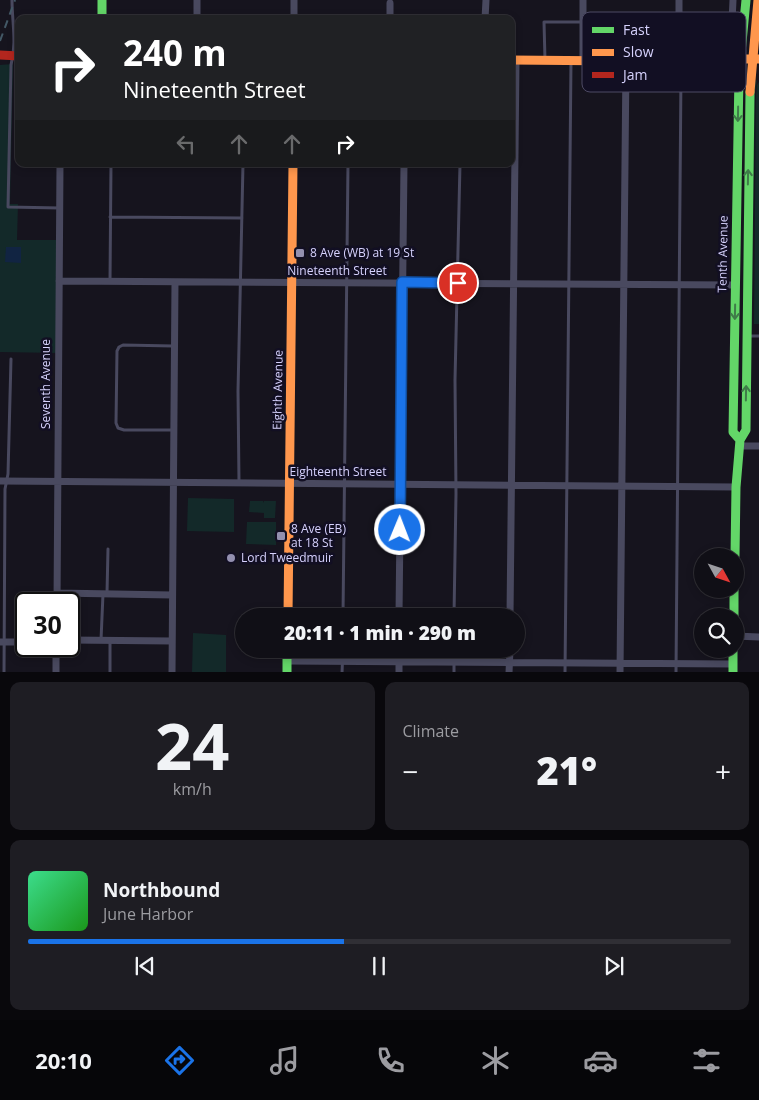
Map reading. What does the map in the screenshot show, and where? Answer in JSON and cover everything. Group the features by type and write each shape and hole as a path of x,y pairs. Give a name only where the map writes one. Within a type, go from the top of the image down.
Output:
{"main road":[{"path":"102,0 102,15"},
{"name":"Tenth Avenue","path":"735,548 736,487 740,443 746,430 747,336 758,0"},
{"path":"0,55 15,56"},
{"path":"515,60 582,60"},
{"name":"Tenth Avenue","path":"737,92 733,432 740,443"},
{"name":"Eighth Avenue","path":"288,608 293,167"},
{"path":"287,661 287,672"}],"street":[{"path":"197,0 197,15"},
{"path":"294,0 294,15"},
{"path":"485,15 486,0"},
{"path":"390,3 390,15"},
{"path":"620,672 626,92"},
{"name":"Seventh Avenue","path":"57,592 60,167"},
{"path":"399,608 404,167"},
{"path":"510,608 513,167"},
{"name":"Nineteenth Street","path":"59,280 735,284"},
{"path":"172,672 175,282"},
{"path":"740,443 759,446"},
{"name":"Eighteenth Street","path":"3,481 736,487"},
{"path":"80,593 172,595"},
{"path":"744,636 759,637"},
{"path":"80,640 172,641"},
{"path":"2,642 15,642"},
{"path":"56,657 56,672"},
{"path":"399,658 399,672"},
{"path":"509,672 510,658"},
{"path":"287,661 620,663 733,668"}],"lane":[{"path":"12,0 15,47"},
{"path":"545,60 544,22 582,22"},
{"path":"15,59 11,70 8,207 60,208"},
{"path":"565,672 571,60"},
{"path":"676,672 681,92"},
{"path":"110,281 111,167"},
{"path":"239,483 238,391 242,167"},
{"path":"343,608 348,167"},
{"path":"454,608 455,380 460,167"},
{"path":"110,217 242,218"},
{"path":"747,336 759,336"},
{"path":"174,346 123,345 119,347 117,351 116,423 118,428 124,430 174,430"},
{"path":"4,672 2,642 3,481 8,474 12,359"},
{"path":"101,641 108,549"},
{"path":"110,641 110,672"},
{"path":"454,658 454,672"},
{"path":"342,672 343,661"}],"green space":[{"path":"13,64 10,204 18,204 17,240 60,240 59,353 0,352 0,65"},
{"path":"757,81 755,92 752,331 754,86"},
{"path":"759,82 759,324 754,324 756,94"},
{"path":"188,498 234,499 234,532 187,531"},
{"path":"250,501 263,501 264,503 264,501 276,501 275,518 264,518 264,513 249,512"},
{"path":"247,522 276,522 276,545 246,544"},
{"path":"193,633 226,635 226,672 192,672"}],"water":[{"path":"6,247 21,247 21,263 5,262"}],"railway":[{"path":"0,41 15,0"}],"traffic: fast":[{"path":"102,0 102,15"},
{"path":"745,12 746,0"},
{"path":"739,92 733,432 740,440"},
{"path":"735,548 736,487 740,440 746,430 750,92"},
{"path":"734,598 734,608"},
{"path":"287,658 287,672"},
{"path":"733,658 733,672"}],"traffic: slow":[{"path":"750,92 758,0"},
{"path":"746,59 759,59"},
{"path":"515,60 582,61"},
{"path":"288,608 293,167"}],"traffic: jam":[{"path":"0,55 15,56"}],"place":[{"name":"8 Ave (WB) at 19 St","path":"300,253"},
{"name":"8 Ave (EB) at 18 St","path":"281,536"},
{"name":"Lord Tweedmuir","path":"231,558"}],"route":[{"path":"400,530 402,282 458,283"}]}
